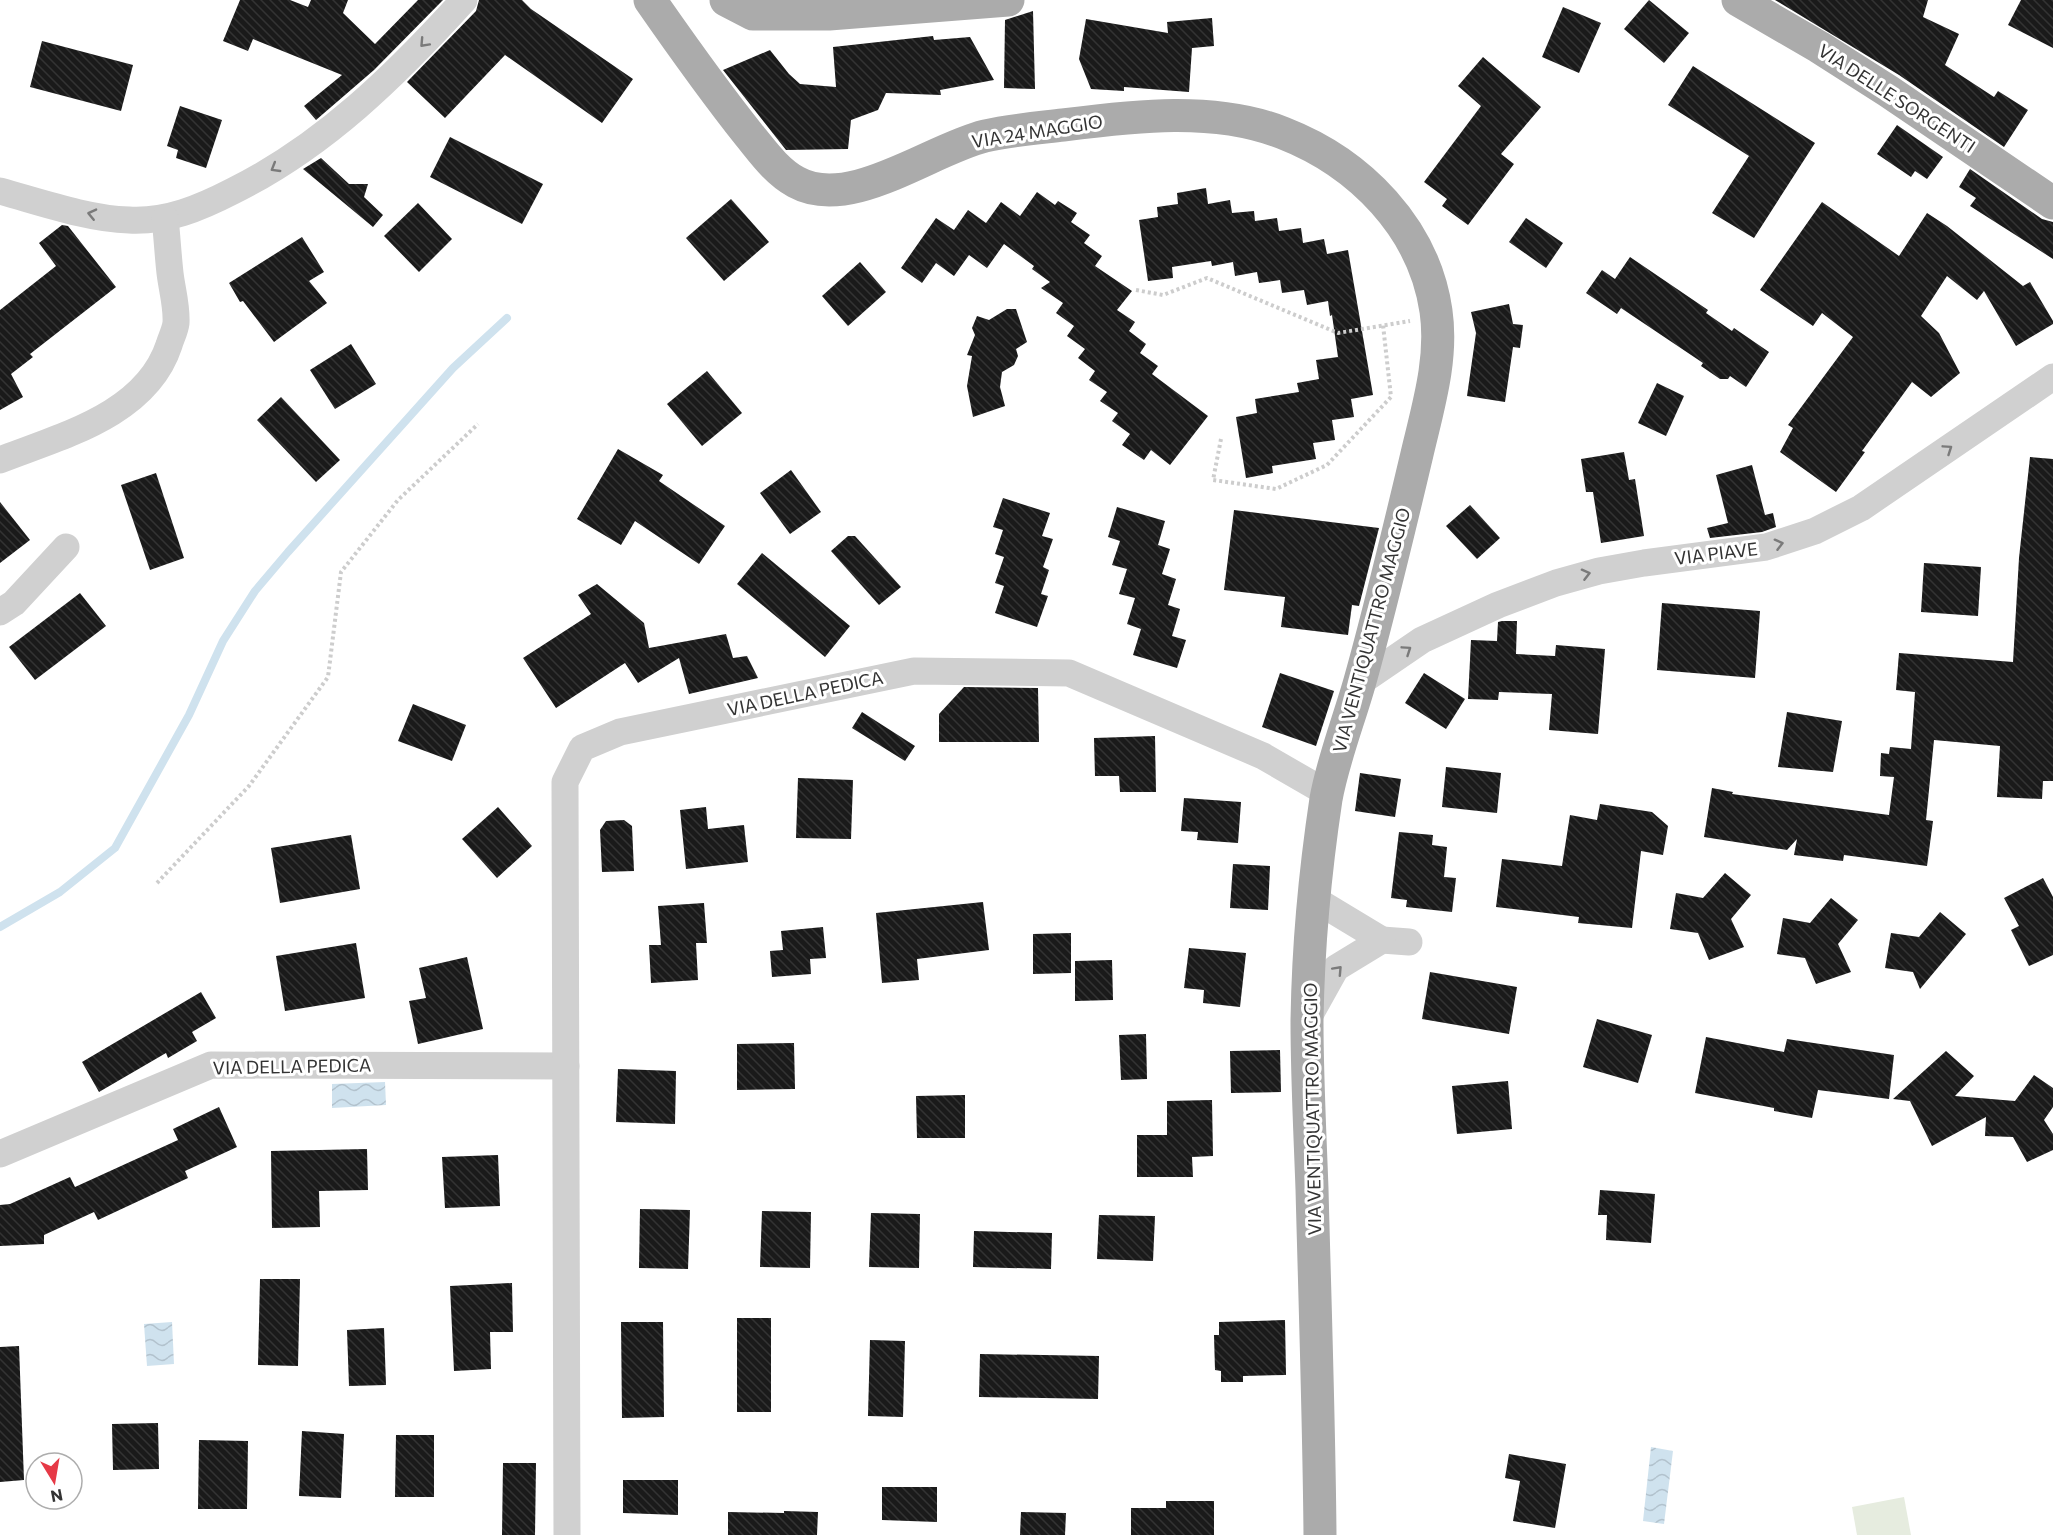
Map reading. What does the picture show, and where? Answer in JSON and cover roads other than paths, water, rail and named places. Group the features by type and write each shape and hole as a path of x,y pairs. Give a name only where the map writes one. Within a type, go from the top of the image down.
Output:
{"main road":[{"name":"VIA 24 MAGGIO","path":"650,0 715,92 768,159 783,174 803,186 834,190 859,185 962,143 1008,132 1088,122 1150,118 1191,117 1235,120 1263,126 1291,136 1331,158 1362,181 1396,216 1412,240 1425,268"},
{"path":"726,0 753,14 829,14 1008,0"},
{"name":"VIA DELLE SORGENTI","path":"1738,0 1790,29 1871,80 2053,203"},
{"name":"VIA VENTIQUATTRO MAGGIO","path":"1320,1535 1307,1020 1314,899 1327,793 1390,572 1435,372 1438,328 1434,298 1425,268"}],"street":[{"path":"0,191 106,218 130,220 165,218 204,206 281,165 320,138 356,109 391,76 464,0"},
{"path":"0,460 85,428 121,406 146,385 165,358 176,326 176,302 165,218"},
{"name":"VIA PIAVE","path":"1359,683 1422,640 1498,605 1556,583 1599,571 1644,563 1766,547 1799,538 1832,524 1862,508 2053,377"},
{"path":"0,612 14,603 66,547"},
{"name":"VIA DELLA PEDICA","path":"567,1535 565,782 582,748 620,732 914,671 1069,673 1263,756 1327,793"},
{"path":"1314,899 1382,940 1409,942"},
{"path":"1307,1020 1336,968 1382,940"},
{"name":"VIA DELLA PEDICA","path":"0,1154 211,1065 566,1066"}],"water":[{"path":"385,1082 386,1105 332,1108 332,1084"},
{"path":"172,1322 174,1364 147,1366 144,1324"},
{"path":"1651,1447 1673,1451 1664,1524 1643,1521"}],"waterway":[{"path":"0,927 60,892 115,848 189,715 223,641 255,591 453,368 507,318"}]}
